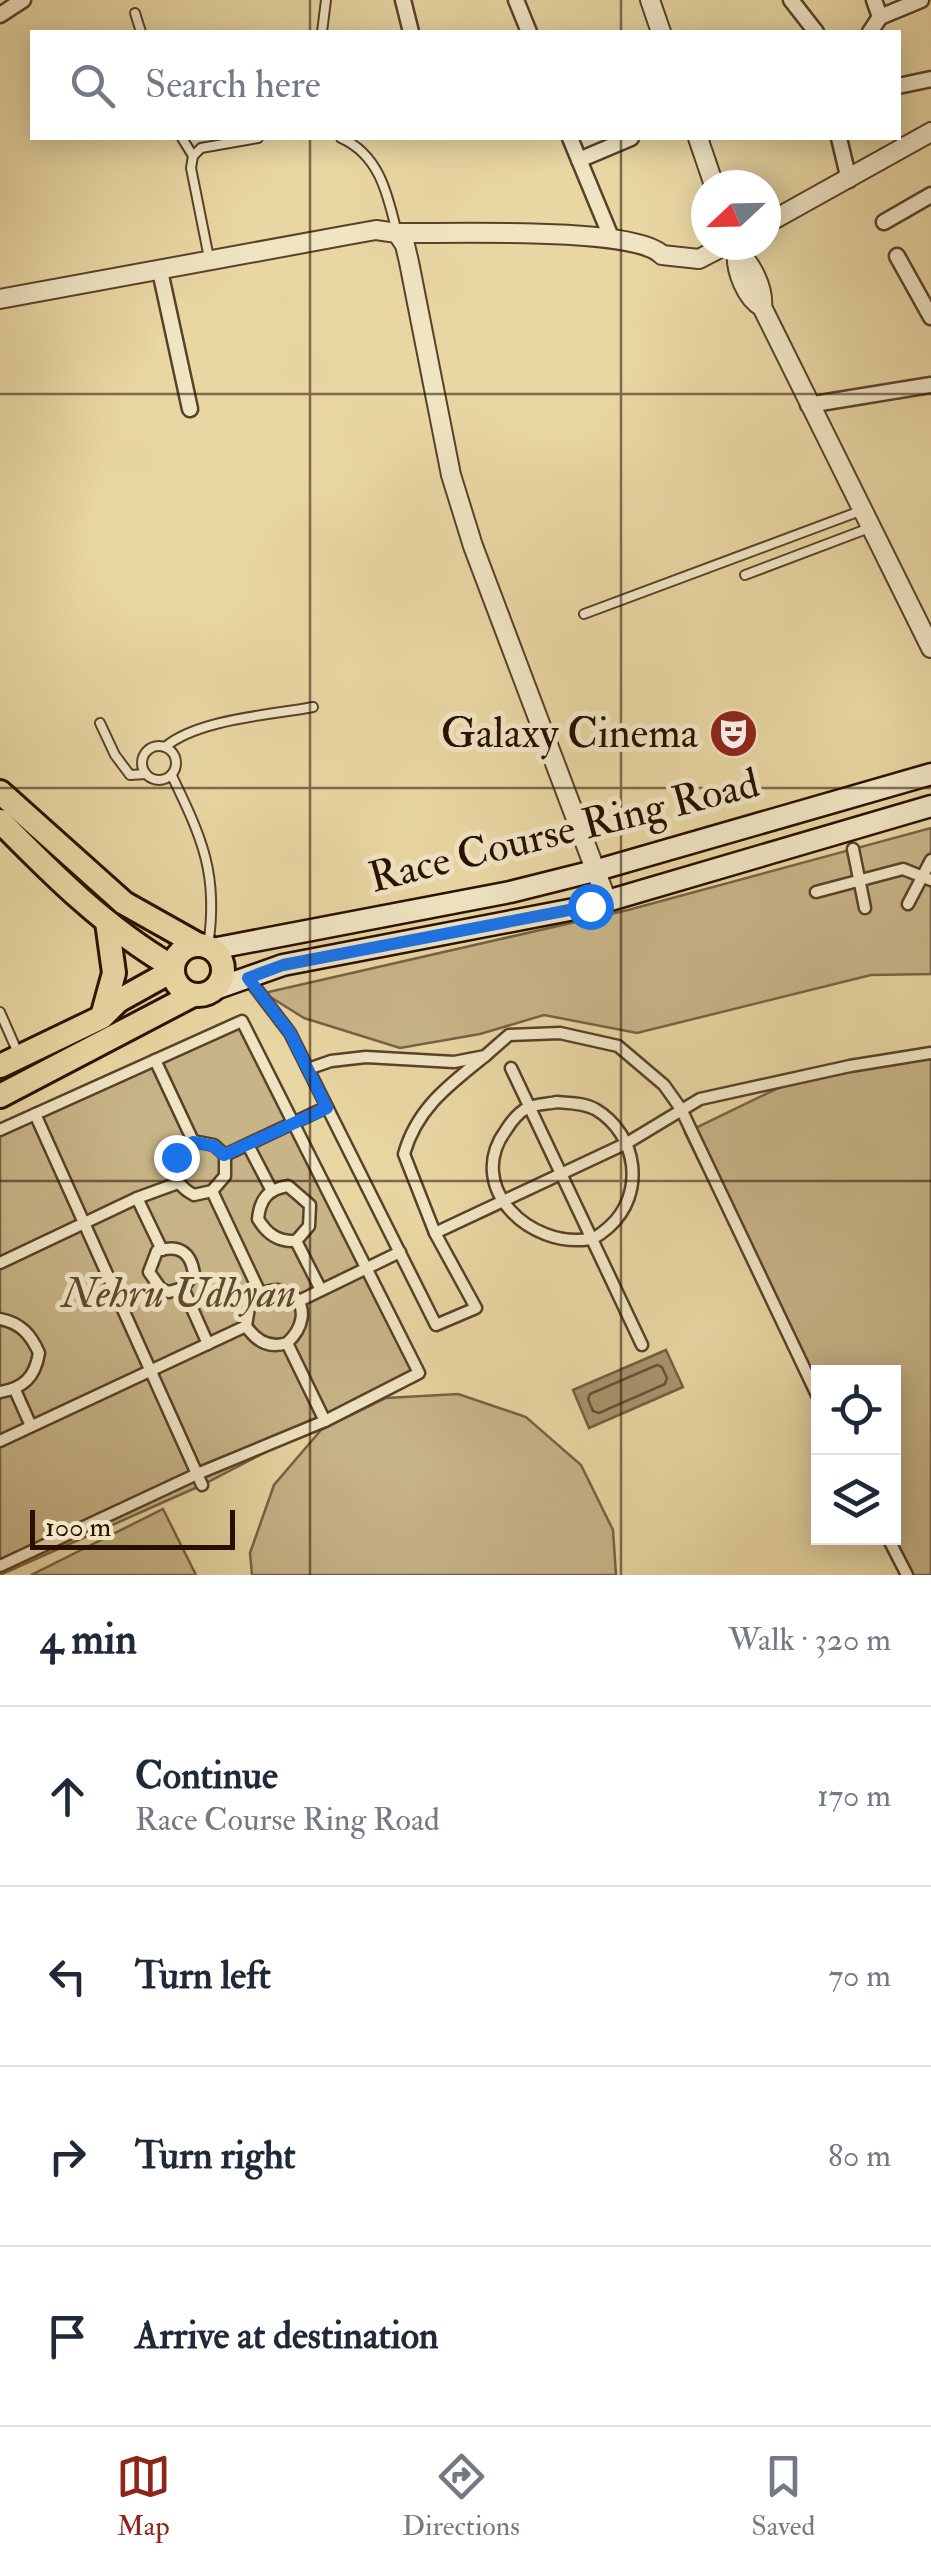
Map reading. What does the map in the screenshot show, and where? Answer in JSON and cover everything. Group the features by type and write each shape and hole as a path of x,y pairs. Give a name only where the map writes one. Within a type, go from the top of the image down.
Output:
{"main road":[{"name":"Race Course Ring Road","path":"206,946 494,895 594,871 931,774"},
{"path":"0,792 124,903 206,946 222,960 223,970 204,992 181,989 172,968 107,922 0,820"},
{"name":"Race Course Ring Road","path":"0,1096 204,992 283,965 607,901 931,806"},
{"path":"102,1017 114,973 107,922"},
{"path":"10,1062 102,1017 118,1001 172,968 179,952 206,946"}],"street":[{"path":"0,16 23,0"},
{"path":"404,0 410,30"},
{"path":"516,0 522,30"},
{"path":"650,0 661,30"},
{"path":"790,0 814,30"},
{"path":"874,0 880,17"},
{"path":"871,30 880,17 921,0"},
{"path":"901,85 931,79"},
{"path":"781,216 930,134"},
{"path":"571,140 612,237"},
{"path":"579,160 626,140"},
{"path":"699,140 709,170"},
{"path":"839,140 849,180"},
{"path":"884,222 931,196"},
{"path":"0,299 376,230 612,237 655,247 691,246"},
{"path":"397,233 410,262 451,475 473,546 607,901"},
{"path":"898,256 931,316"},
{"path":"734,260 753,302 762,307 931,648"},
{"path":"160,271 190,408"},
{"path":"0,312 20,295"},
{"path":"808,404 931,384"},
{"path":"853,849 865,908"},
{"path":"908,904 927,878 931,860"},
{"path":"816,892 903,868 927,878"},
{"path":"248,978 290,1033 436,1325 476,1308 435,1233 404,1154 420,1116 448,1084 509,1036 560,1034 618,1046 664,1086 681,1109 811,1382"},
{"path":"0,1130 242,1021 419,1373 200,1480 0,1566"},
{"path":"435,1233 627,1143 700,1099 850,1066 931,1053"},
{"path":"308,1070 330,1062 366,1058 454,1062 485,1056"},
{"path":"155,1060 193,1142"},
{"path":"511,1068 642,1345"},
{"path":"558,1102 594,1108 627,1143 634,1182 630,1200 617,1219 592,1239 567,1240 535,1232 502,1202 492,1166 493,1152 514,1118 529,1106 558,1102"},
{"path":"224,1155 327,1108"},
{"path":"35,1114 200,1480"},
{"path":"193,1142 214,1146 224,1155 225,1176 212,1191 194,1194 178,1183 173,1168 176,1157 193,1142"},
{"path":"248,1145 272,1191"},
{"path":"0,1263 137,1198 178,1183"},
{"path":"288,1186 310,1205 308,1226 296,1241 283,1242 265,1230 258,1219 260,1205 272,1191 288,1186"},
{"path":"212,1191 260,1293"},
{"path":"137,1198 162,1250"},
{"path":"296,1241 321,1290"},
{"path":"162,1250 182,1250 192,1259 194,1274 183,1288 169,1292 154,1282 149,1272 152,1261 162,1250"},
{"path":"299,1301 400,1252"},
{"path":"183,1288 208,1344"},
{"path":"276,1288 290,1292 299,1301 303,1314 300,1328 287,1344 269,1345 252,1336 246,1326 250,1302 260,1293 276,1288"},
{"path":"0,1319 20,1326 32,1338 39,1354 30,1380 14,1390 0,1392"},
{"path":"0,1441 246,1326"},
{"path":"287,1344 326,1421"},
{"path":"14,1390 31,1426"},
{"path":"892,1545 907,1575"}],"lane":[{"path":"322,30 326,0"},
{"path":"134,12 140,30"},
{"path":"183,140 193,156"},
{"path":"210,260 191,168 193,156 202,148 247,140"},
{"path":"344,140 367,156 381,176 397,233"},
{"path":"584,614 863,510"},
{"path":"745,575 872,528"},
{"path":"146,774 142,764 145,753 154,746 165,746 203,728 313,707"},
{"path":"100,723 130,775 146,774 162,781 172,776"},
{"path":"165,746 176,759 172,776 194,822 209,869 213,898 206,946"},
{"path":"0,1012 10,1062"}],"green space":[{"path":"931,828 931,974 871,975 637,1033 544,1015 480,1034 400,1048 304,1018 264,993 628,910"},
{"name":"Nehru Udhyan","path":"242,1021 419,1373 202,1485 0,1575 0,1130"},
{"path":"931,1057 931,1575 904,1575 889,1545 901,1545 901,1365 811,1365 811,1388 685,1133 797,1079"},
{"path":"458,1394 526,1417 581,1465 613,1530 616,1575 252,1575 250,1553 274,1485 321,1430 386,1398"},
{"path":"163,1509 196,1575 31,1575"}],"water":[{"path":"666,1350 683,1387 589,1428 573,1390"}],"place":[{"name":"Galaxy Cinema","path":"733,734"}],"route":[{"path":"176,1157 193,1142 214,1146 224,1155 327,1108 290,1033 248,978 283,965 590,906"}]}
